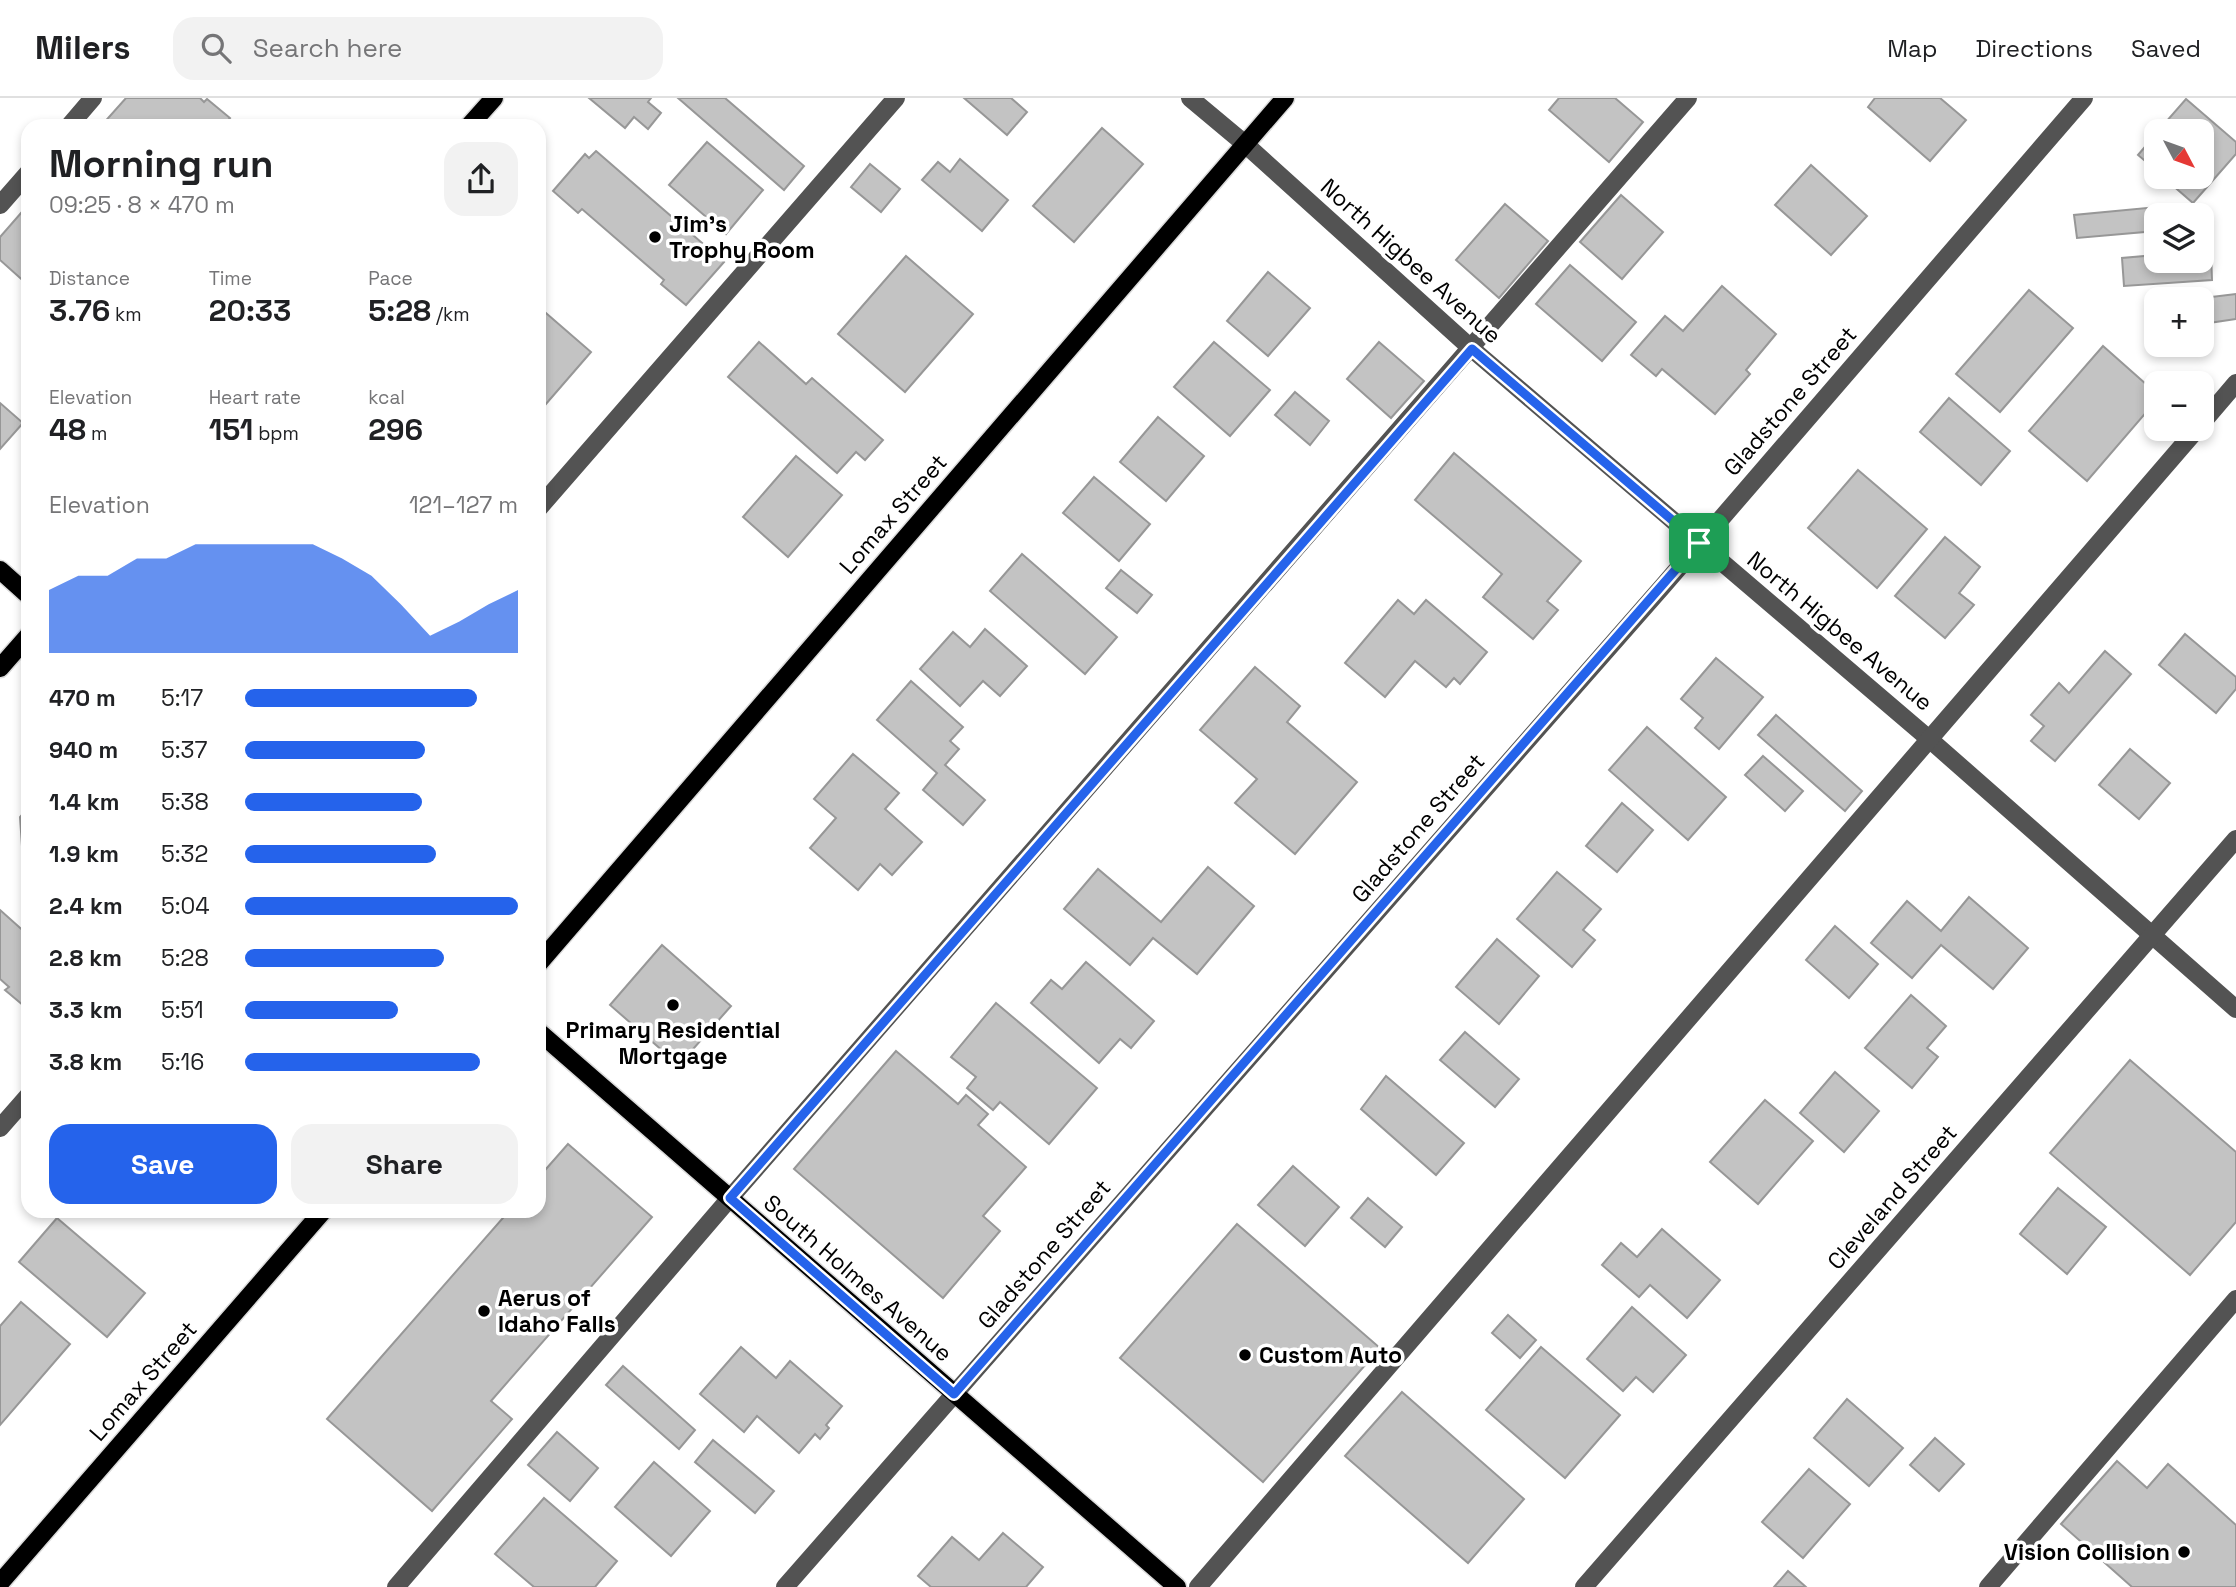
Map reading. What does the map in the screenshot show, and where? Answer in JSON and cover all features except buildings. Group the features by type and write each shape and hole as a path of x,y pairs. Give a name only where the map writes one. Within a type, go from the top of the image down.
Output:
{"main road":[{"path":"475,119 494,98"},
{"name":"Lomax Street","path":"546,954 1285,98"},
{"path":"0,570 21,589"},
{"path":"0,668 21,644"},
{"name":"South Holmes Avenue","path":"546,1038 1177,1587"},
{"name":"Lomax Street","path":"0,1583 317,1218"}],"street":[{"path":"75,119 93,98"},
{"path":"546,500 896,98"},
{"name":"North Higbee Avenue","path":"1190,98 1245,144 1472,349 1928,738 2236,1009"},
{"path":"396,1587 730,1198 1688,98"},
{"name":"Gladstone Street","path":"785,1587 1699,543 2084,98"},
{"path":"0,205 21,181"},
{"path":"2214,409 2236,383"},
{"path":"1199,1587 2187,441"},
{"name":"Cleveland Street","path":"1584,1587 2236,839"},
{"path":"0,1128 21,1104"},
{"path":"1988,1587 2236,1299"}],"place":[{"name":"Jim's Trophy Room","path":"655,237"},
{"name":"Primary Residential Mortgage","path":"673,1005"},
{"name":"Aerus of Idaho Falls","path":"484,1311"},
{"name":"Custom Auto","path":"1245,1355"},
{"name":"Vision Collision","path":"2184,1552"}],"route":[{"path":"1472,349 1699,543 954,1394 730,1198 1472,349"}]}
